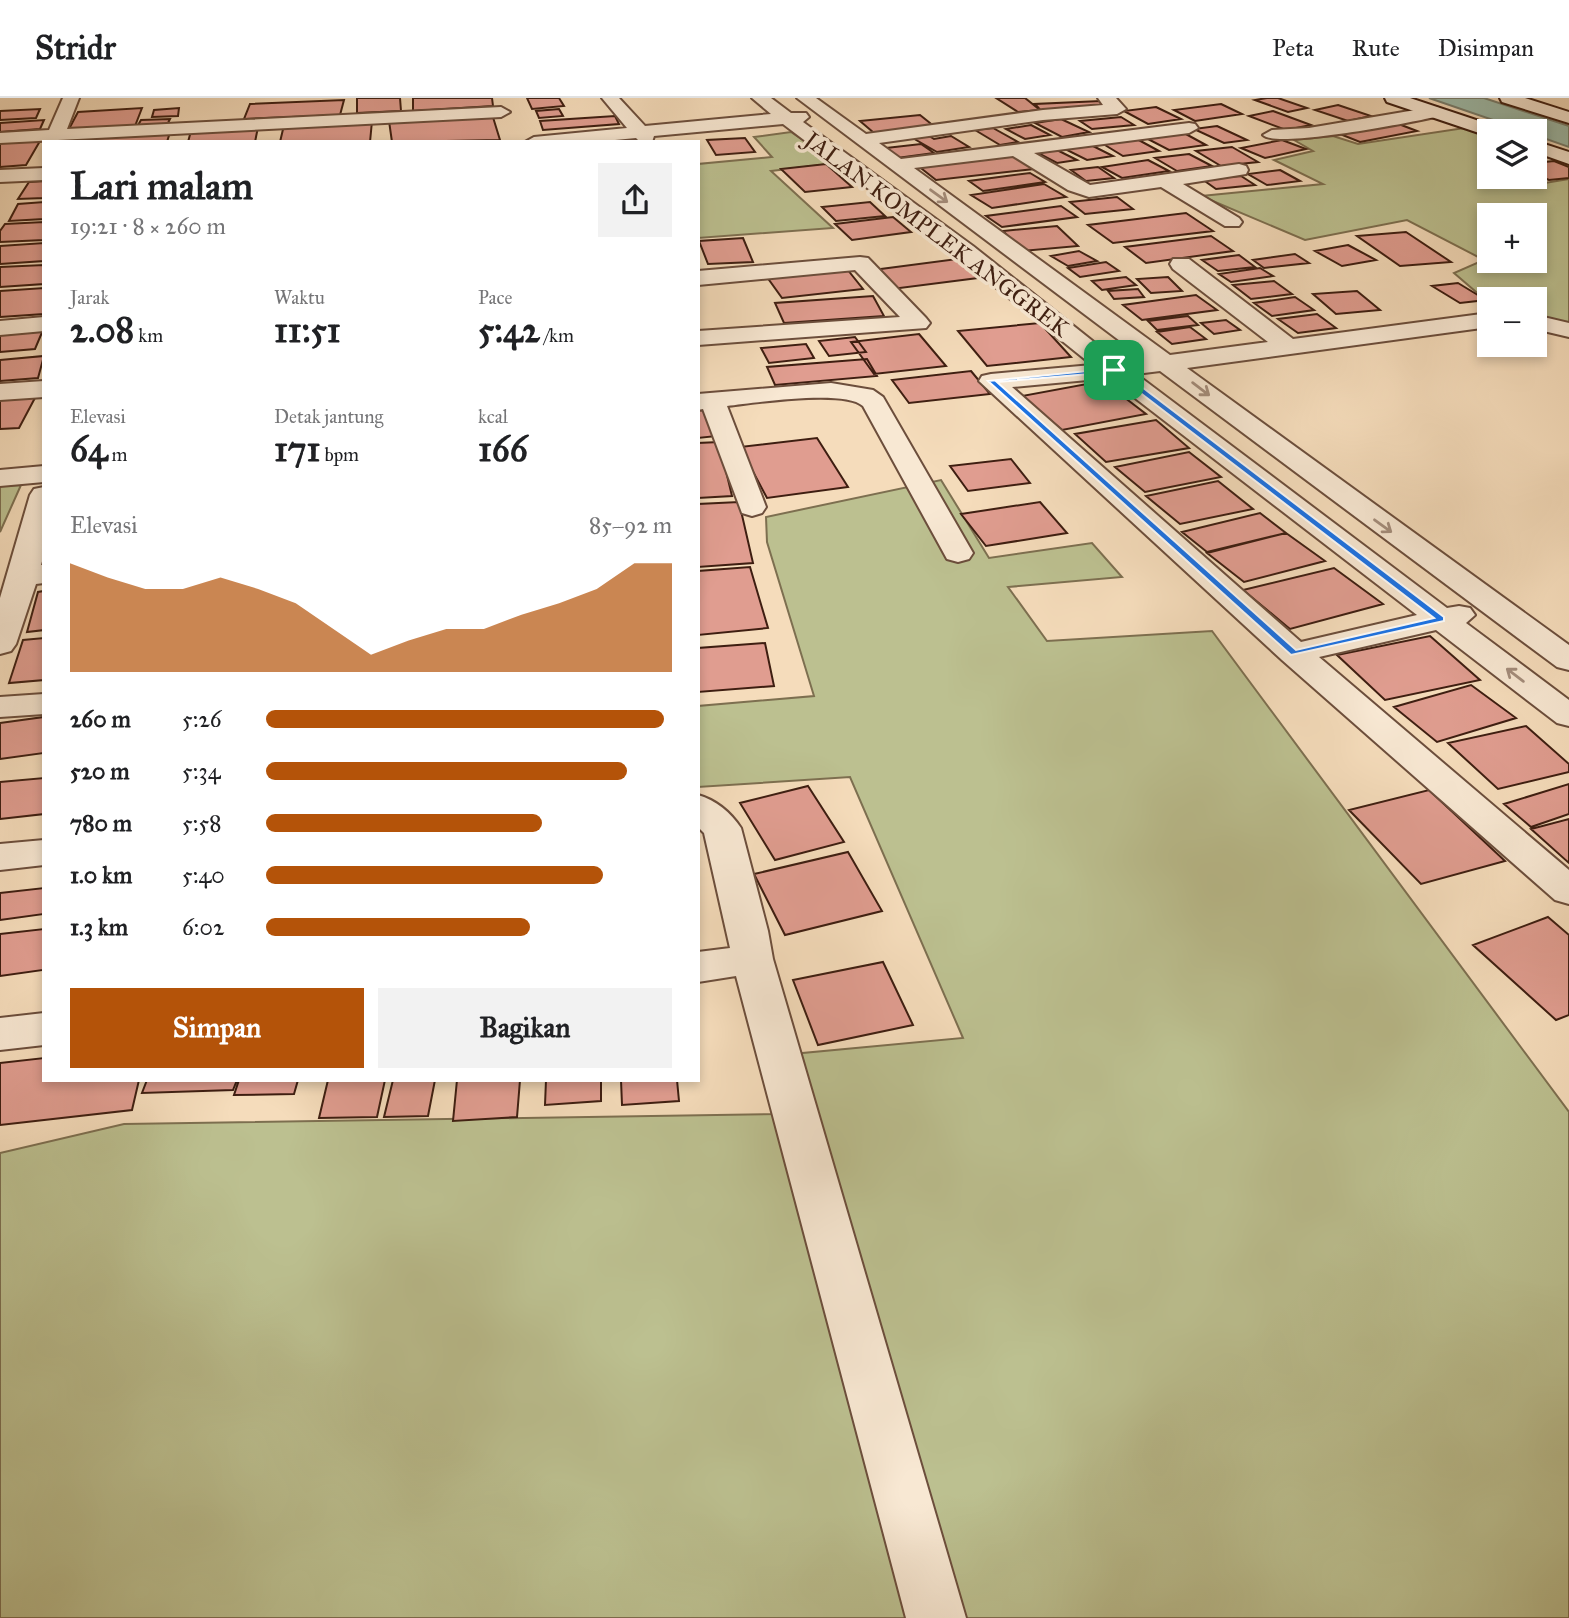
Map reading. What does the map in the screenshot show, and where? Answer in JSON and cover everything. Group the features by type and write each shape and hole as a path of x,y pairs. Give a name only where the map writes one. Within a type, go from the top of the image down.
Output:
{"street":[{"path":"56,135 71,98"},
{"path":"610,98 643,135"},
{"name":"JALAN KOMPLEK ANGGREK","path":"760,98 965,251 1114,370 1569,716"},
{"name":"JALAN KOMPLEK ANGGREK","path":"805,98 1165,362 1322,481 1569,660"},
{"path":"863,140 1043,115 1117,109 1106,98"},
{"path":"1393,98 1477,126"},
{"path":"1508,98 1569,118"},
{"path":"0,138 222,126 500,105 508,132"},
{"path":"222,126 228,107"},
{"path":"1272,135 1342,128 1433,112"},
{"path":"565,140 834,119"},
{"path":"897,165 1189,128"},
{"path":"616,140 643,135"},
{"path":"1016,150 1083,190 1239,170"},
{"path":"1547,150 1569,158"},
{"path":"1,178 42,174"},
{"path":"1165,181 1232,222"},
{"path":"700,278 860,263 918,323 700,338"},
{"path":"1181,264 1289,347"},
{"path":"1165,362 1477,322"},
{"path":"0,328 42,324"},
{"path":"1547,325 1569,330"},
{"name":"JALAN KOMPLEK ANGGREK","path":"1165,362 1114,370 991,381 1294,653 1569,891"},
{"path":"0,392 42,389"},
{"path":"752,507 705,401 813,391 849,391 869,398 876,406 958,553"},
{"path":"0,478 42,474"},
{"path":"0,644 33,575 42,510"},
{"path":"1294,653 1496,607"},
{"path":"0,708 42,704"},
{"path":"700,809 722,828 748,931 752,959 936,1618"},
{"path":"0,857 42,852"},
{"path":"700,967 752,959"},
{"path":"0,1034 42,1029"}],"green space":[{"path":"1471,127 1477,129 1477,189 1547,189 1547,183 1569,179 1569,323 1547,318 1547,287 1477,287 1477,293 1454,273 1477,263 1477,273 1547,273 1547,203 1477,203 1477,256 1407,220 1305,240 1201,196 1323,184 1274,160 1313,151 1294,140 1333,136 1358,144"},
{"path":"791,132 837,163 771,171 833,228 700,238 700,164 772,157 754,137"},
{"path":"941,480 989,558 1092,543 1122,577 1008,587 1047,641 1212,631 1569,1112 1569,1618 0,1618 0,1153 124,1124 778,1114 771,1056 963,1038 850,777 700,787 700,706 814,696 767,542 766,517"},
{"path":"21,485 0,532 0,486"}],"shaded area":[{"path":"1429,98 1484,98 1569,126 1569,147 1547,139 1547,119 1490,119"}],"building":[{"path":"357,98 400,98 401,111 357,113"},
{"path":"413,98 492,98 493,106 413,111"},
{"path":"527,98 559,98 564,106 532,109"},
{"path":"996,98 1025,98 1040,110 1018,112"},
{"path":"1278,98 1307,108 1288,112 1255,100"},
{"path":"344,100 340,115 244,119 250,104"},
{"path":"1101,101 1110,110 1043,113 1035,104"},
{"path":"1221,104 1242,114 1195,121 1174,110"},
{"path":"1338,105 1371,116 1348,121 1315,110"},
{"path":"1156,107 1181,119 1148,124 1124,111"},
{"path":"142,108 135,126 69,129 78,112"},
{"path":"179,108 178,116 152,117 154,110"},
{"path":"40,109 36,118 0,120 0,111"},
{"path":"559,109 563,116 539,118 536,111"},
{"path":"1273,111 1311,125 1286,130 1249,116"},
{"path":"492,114 500,140 392,140 389,121"},
{"path":"920,115 935,127 874,133 860,121"},
{"path":"615,116 619,124 543,130 540,121"},
{"path":"1121,117 1134,125 1092,129 1080,121"},
{"path":"170,119 167,125 137,127 141,120"},
{"path":"1061,119 1089,132 1062,137 1035,123"},
{"path":"44,120 40,129 0,132 0,123"},
{"path":"372,121 370,140 280,140 284,125"},
{"path":"1396,123 1417,131 1360,142 1340,134"},
{"path":"1031,125 1050,135 1025,139 1006,129"},
{"path":"1217,126 1247,140 1224,143 1194,129"},
{"path":"258,127 255,140 189,140 191,131"},
{"path":"993,128 1018,142 1000,145 975,130"},
{"path":"170,132 168,140 53,140"},
{"path":"1184,133 1206,145 1169,150 1146,138"},
{"path":"926,134 934,139 951,136 969,147 937,152 911,137"},
{"path":"745,138 755,152 716,155 707,140"},
{"path":"1135,138 1159,151 1123,156 1100,142"},
{"path":"1282,140 1306,149 1265,158 1241,148"},
{"path":"40,141 26,165 0,167 0,143"},
{"path":"921,144 934,153 897,158 886,148"},
{"path":"1089,144 1113,156 1087,160 1063,148"},
{"path":"1232,147 1258,162 1221,166 1196,151"},
{"path":"1055,149 1077,160 1057,163 1036,152"},
{"path":"1013,154 1034,169 936,180 917,165"},
{"path":"1189,154 1212,166 1177,171 1155,158"},
{"path":"1148,160 1169,171 1122,178 1102,167"},
{"path":"1554,161 1569,167 1569,178 1547,179 1547,162"},
{"path":"826,164 852,187 805,192 781,169"},
{"path":"1098,167 1114,178 1086,181 1071,170"},
{"path":"1280,170 1300,181 1267,185 1248,174"},
{"path":"1030,173 1045,182 983,191 969,181"},
{"path":"1241,176 1255,185 1216,189 1202,179"},
{"path":"42,181 42,198 18,199 29,182"},
{"path":"1044,184 1066,197 992,208 971,195"},
{"path":"1117,197 1133,209 1085,214 1070,202"},
{"path":"42,202 42,219 9,221 18,204"},
{"path":"870,202 885,216 836,221 822,207"},
{"path":"1061,206 1077,217 1002,227 986,216"},
{"path":"1186,213 1213,231 1113,243 1088,225"},
{"path":"893,217 911,232 852,240 835,224"},
{"path":"42,222 42,240 0,242 0,231 5,224"},
{"path":"1057,226 1078,246 1022,251 1003,231"},
{"path":"1406,232 1451,262 1400,266 1357,236"},
{"path":"1211,236 1233,251 1146,263 1125,247"},
{"path":"743,238 753,262 708,264 700,241"},
{"path":"42,243 42,261 0,264 0,246"},
{"path":"1348,245 1376,260 1342,266 1315,251"},
{"path":"1079,251 1097,261 1068,266 1051,256"},
{"path":"1295,254 1309,263 1264,268 1253,260"},
{"path":"1239,255 1255,267 1218,271 1202,260"},
{"path":"957,259 978,278 892,289 873,270"},
{"path":"1106,262 1119,271 1080,277 1068,268"},
{"path":"42,265 42,284 0,287 0,267"},
{"path":"1260,268 1273,276 1231,282 1219,274"},
{"path":"847,269 863,289 782,298 767,277"},
{"path":"1126,277 1136,285 1102,290 1092,281"},
{"path":"1168,277 1182,291 1151,293 1137,279"},
{"path":"1274,281 1292,294 1251,299 1233,285"},
{"path":"1458,283 1477,295 1477,301 1460,303 1432,286"},
{"path":"42,288 42,314 0,317 0,291"},
{"path":"1138,289 1144,297 1114,299 1108,291"},
{"path":"1357,291 1380,310 1336,314 1313,294"},
{"path":"1196,295 1217,310 1142,320 1123,305"},
{"path":"873,296 884,316 784,323 775,303"},
{"path":"1295,297 1314,310 1272,316 1254,303"},
{"path":"1317,314 1336,328 1298,333 1278,319"},
{"path":"1188,316 1198,325 1157,330 1148,321"},
{"path":"1226,320 1240,330 1214,334 1201,323"},
{"path":"1040,323 1071,357 987,366 958,331"},
{"path":"1190,327 1206,339 1172,344 1157,332"},
{"path":"42,330 35,349 0,352 0,333"},
{"path":"919,334 946,366 874,374 851,342"},
{"path":"855,337 866,352 829,356 819,341"},
{"path":"806,344 814,358 769,363 761,348"},
{"path":"42,356 38,378 0,381 0,360"},
{"path":"867,359 877,376 775,385 767,367"},
{"path":"971,371 990,394 909,403 892,380"},
{"path":"1103,381 1146,414 1062,430 1022,396"},
{"path":"36,396 19,428 0,429 0,398"},
{"path":"700,408 703,408 717,436 700,438"},
{"path":"1156,420 1189,448 1106,462 1075,434"},
{"path":"817,438 848,487 767,498 740,447"},
{"path":"719,442 732,496 700,498 700,443"},
{"path":"1189,452 1221,477 1145,492 1115,467"},
{"path":"1011,459 1030,483 968,491 950,466"},
{"path":"1218,481 1253,509 1180,524 1146,496"},
{"path":"739,502 753,563 700,567 700,504"},
{"path":"1040,502 1067,533 986,546 961,514"},
{"path":"1260,513 1286,533 1207,552 1182,532"},
{"path":"1286,533 1325,561 1244,582 1207,553"},
{"path":"750,567 768,628 700,635 700,571"},
{"path":"1334,568 1383,604 1290,629 1243,590"},
{"path":"42,591 42,630 27,632 38,592"},
{"path":"1430,636 1480,680 1385,700 1337,655"},
{"path":"42,638 42,680 9,683 23,640"},
{"path":"765,643 774,686 700,692 700,648"},
{"path":"1471,685 1516,718 1437,742 1394,707"},
{"path":"42,717 42,753 0,759 0,723"},
{"path":"1526,726 1569,764 1569,772 1498,789 1448,743"},
{"path":"42,778 42,814 0,819 0,782"},
{"path":"1569,784 1569,814 1531,827 1504,804"},
{"path":"808,786 844,842 775,860 740,803"},
{"path":"1429,790 1505,861 1421,884 1349,810"},
{"path":"1569,819 1569,863 1531,829"},
{"path":"848,852 882,911 785,935 754,874"},
{"path":"42,888 42,914 0,920 0,893"},
{"path":"1548,917 1569,935 1569,1015 1556,1020 1473,945"},
{"path":"42,929 42,970 0,976 0,934"},
{"path":"883,962 913,1025 818,1045 793,980"},
{"path":"42,1058 42,1082 139,1082 132,1110 0,1125 0,1063"},
{"path":"146,1082 236,1082 233,1090 142,1093"},
{"path":"238,1082 297,1082 294,1094 234,1095"},
{"path":"328,1082 385,1082 377,1117 319,1118"},
{"path":"393,1082 435,1082 428,1116 384,1117"},
{"path":"457,1082 520,1082 517,1117 453,1121"},
{"path":"546,1082 601,1082 601,1101 545,1105"},
{"path":"621,1082 677,1082 679,1101 622,1105"}],"route":[{"path":"1114,370 1441,619 1294,653 991,381 1114,370"}]}
